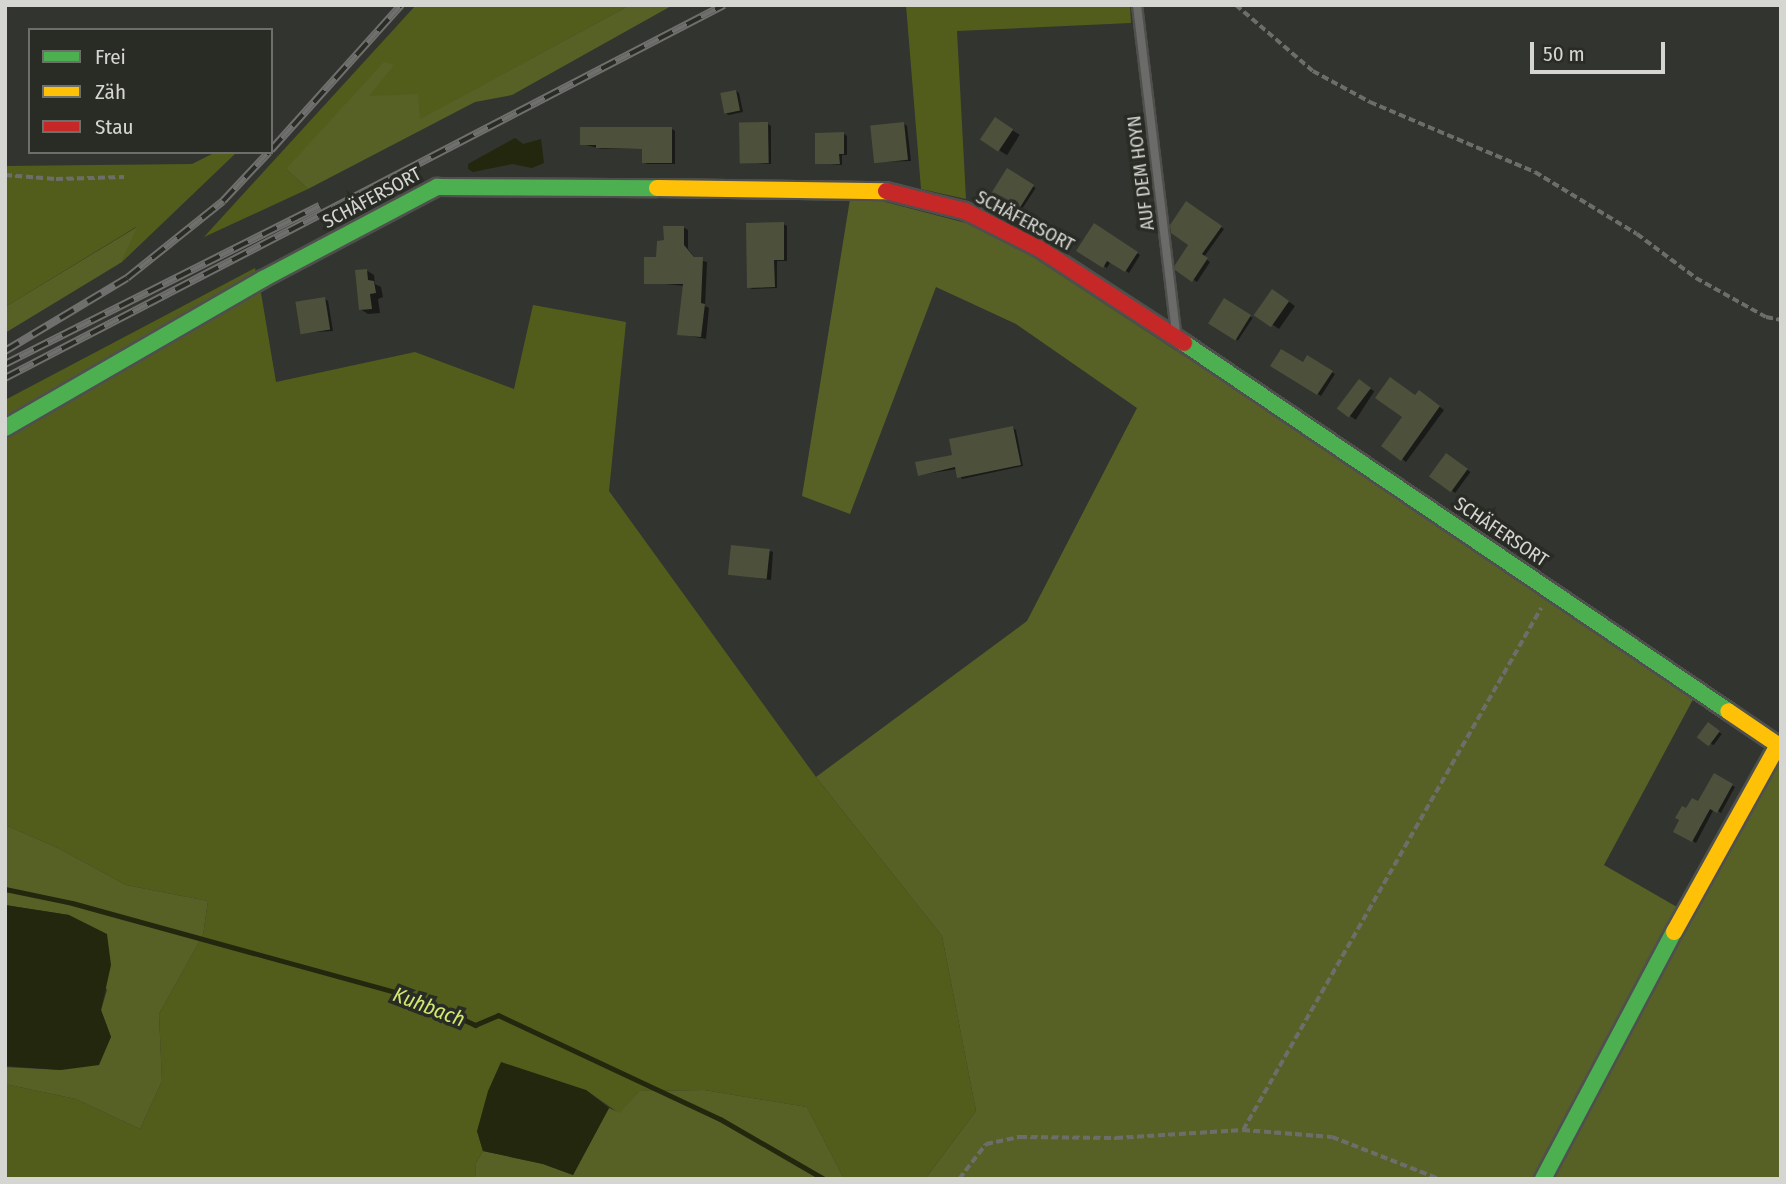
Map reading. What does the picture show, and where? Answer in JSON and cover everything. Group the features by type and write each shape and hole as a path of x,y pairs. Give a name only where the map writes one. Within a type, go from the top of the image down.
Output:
{"street":[{"name":"SCHÄFERSORT","path":"5,428 309,254 424,192 451,185 880,190 965,211 1040,249 1176,337 1778,744 1627,1017 1543,1179"}],"lane":[{"name":"AUF DEM HOYN","path":"1137,5 1176,337"}],"path":[{"path":"1236,5 1312,71 1370,102 1535,172 1636,234 1696,278 1766,317 1781,320"},
{"path":"5,175 56,179 124,177"},
{"path":"1243,1130 1551,591"},
{"path":"959,1179 986,1144 1020,1137 1116,1138 1243,1130 1332,1138 1439,1179"}],"green space":[{"path":"416,5 630,5 419,120 286,169 308,189 204,237"},
{"path":"630,5 673,5 512,95 475,102 308,189 286,169 384,62 394,65 369,96 418,94 420,119"},
{"path":"906,5 1130,5 1131,23 957,31 966,199 921,189"},
{"path":"212,154 235,154 122,262 136,227 5,307 5,166 192,164"},
{"path":"851,193 966,223 1033,257 1697,692 1604,865 1677,907 1781,734 1781,1179 925,1179 976,1111 942,936 816,777 1027,621 1137,408 1016,324 936,287 850,514 802,496"},
{"path":"137,227 122,262 5,333 5,307"},
{"path":"255,268 257,277 5,419 5,400"},
{"path":"260,287 276,382 415,352 514,389 533,305 626,322 609,491 816,777 942,936 976,1111 925,1179 844,1179 807,1107 704,1090 639,1091 620,1114 586,1090 477,1131 483,1151 476,1163 475,1179 5,1179 5,1084 76,1099 140,1129 162,1081 159,1014 203,935 208,901 126,885 58,848 5,825 5,439"},
{"path":"5,825 58,848 126,885 208,901 203,935 159,1014 162,1081 140,1129 76,1099 5,1084 5,1067 61,1070 111,1037 101,1010 107,990 69,915 5,905"},
{"path":"704,1090 807,1107 844,1179 475,1179 476,1163 483,1151 543,1164 573,1175 609,1108 620,1113 639,1091"}],"shaded area":[{"path":"515,138 523,144 541,139 544,163 532,168 512,164 473,172 468,169 468,164"},
{"path":"5,905 69,915 107,934 111,965 101,1010 111,1037 99,1065 61,1070 5,1066"},
{"path":"501,1062 586,1090 609,1108 573,1175 543,1164 483,1151 477,1131 488,1091"}],"building":[{"path":"736,90 740,111 724,114 720,93"},
{"path":"995,117 1013,129 998,152 980,139"},
{"path":"768,122 769,163 740,163 739,123"},
{"path":"904,122 908,160 874,163 870,126"},
{"path":"580,127 672,127 672,163 642,163 642,149 580,145"},
{"path":"844,132 844,154 839,154 840,164 815,164 815,133"},
{"path":"1007,168 1034,185 1017,212 990,195"},
{"path":"1186,201 1222,226 1202,254 1208,258 1192,282 1175,270 1175,265 1188,245 1171,233 1170,225"},
{"path":"784,222 784,260 774,260 775,287 747,288 746,223"},
{"path":"1094,223 1138,252 1125,272 1107,261 1103,268 1076,251"},
{"path":"663,226 684,226 684,245 694,257 703,257 701,303 705,304 701,337 677,335 683,284 644,284 644,257 656,257 657,241 664,240"},
{"path":"367,269 368,280 374,281 376,293 370,294 372,309 359,310 355,270"},
{"path":"1272,289 1289,301 1271,327 1254,315"},
{"path":"325,297 330,330 301,334 295,302"},
{"path":"1224,298 1251,315 1235,340 1208,323"},
{"path":"1281,349 1303,362 1307,355 1333,371 1317,395 1270,366"},
{"path":"1390,377 1415,395 1419,390 1440,406 1401,461 1381,446 1402,417 1375,398"},
{"path":"1359,379 1371,388 1349,418 1337,409"},
{"path":"1013,426 1021,465 957,478 955,467 918,476 915,462 952,455 949,439"},
{"path":"1446,453 1468,469 1451,492 1429,476"},
{"path":"731,545 770,549 767,579 728,575"},
{"path":"1708,722 1720,731 1709,746 1697,737"},
{"path":"1714,773 1733,784 1717,813 1710,809 1692,842 1673,832 1679,820 1675,818 1682,806 1686,808 1692,798 1698,801"}],"waterway":[{"name":"Kuhbach","path":"5,889 72,903 420,999 475,1025 498,1015 720,1119 824,1179"}],"railway":[{"path":"273,148 401,5"},
{"path":"5,378 724,5"},
{"path":"5,351 127,278 223,201 267,154"},
{"path":"5,364 319,206"}],"traffic: fast":[{"path":"5,428 263,279 437,187 657,188"},
{"path":"1184,343 1728,711"},
{"path":"1543,1179 1674,932"}],"traffic: slow":[{"path":"657,188 886,191"},
{"path":"1674,932 1778,745 1728,711"}],"traffic: jam":[{"path":"886,191 965,211 1040,249 1184,343"}]}
